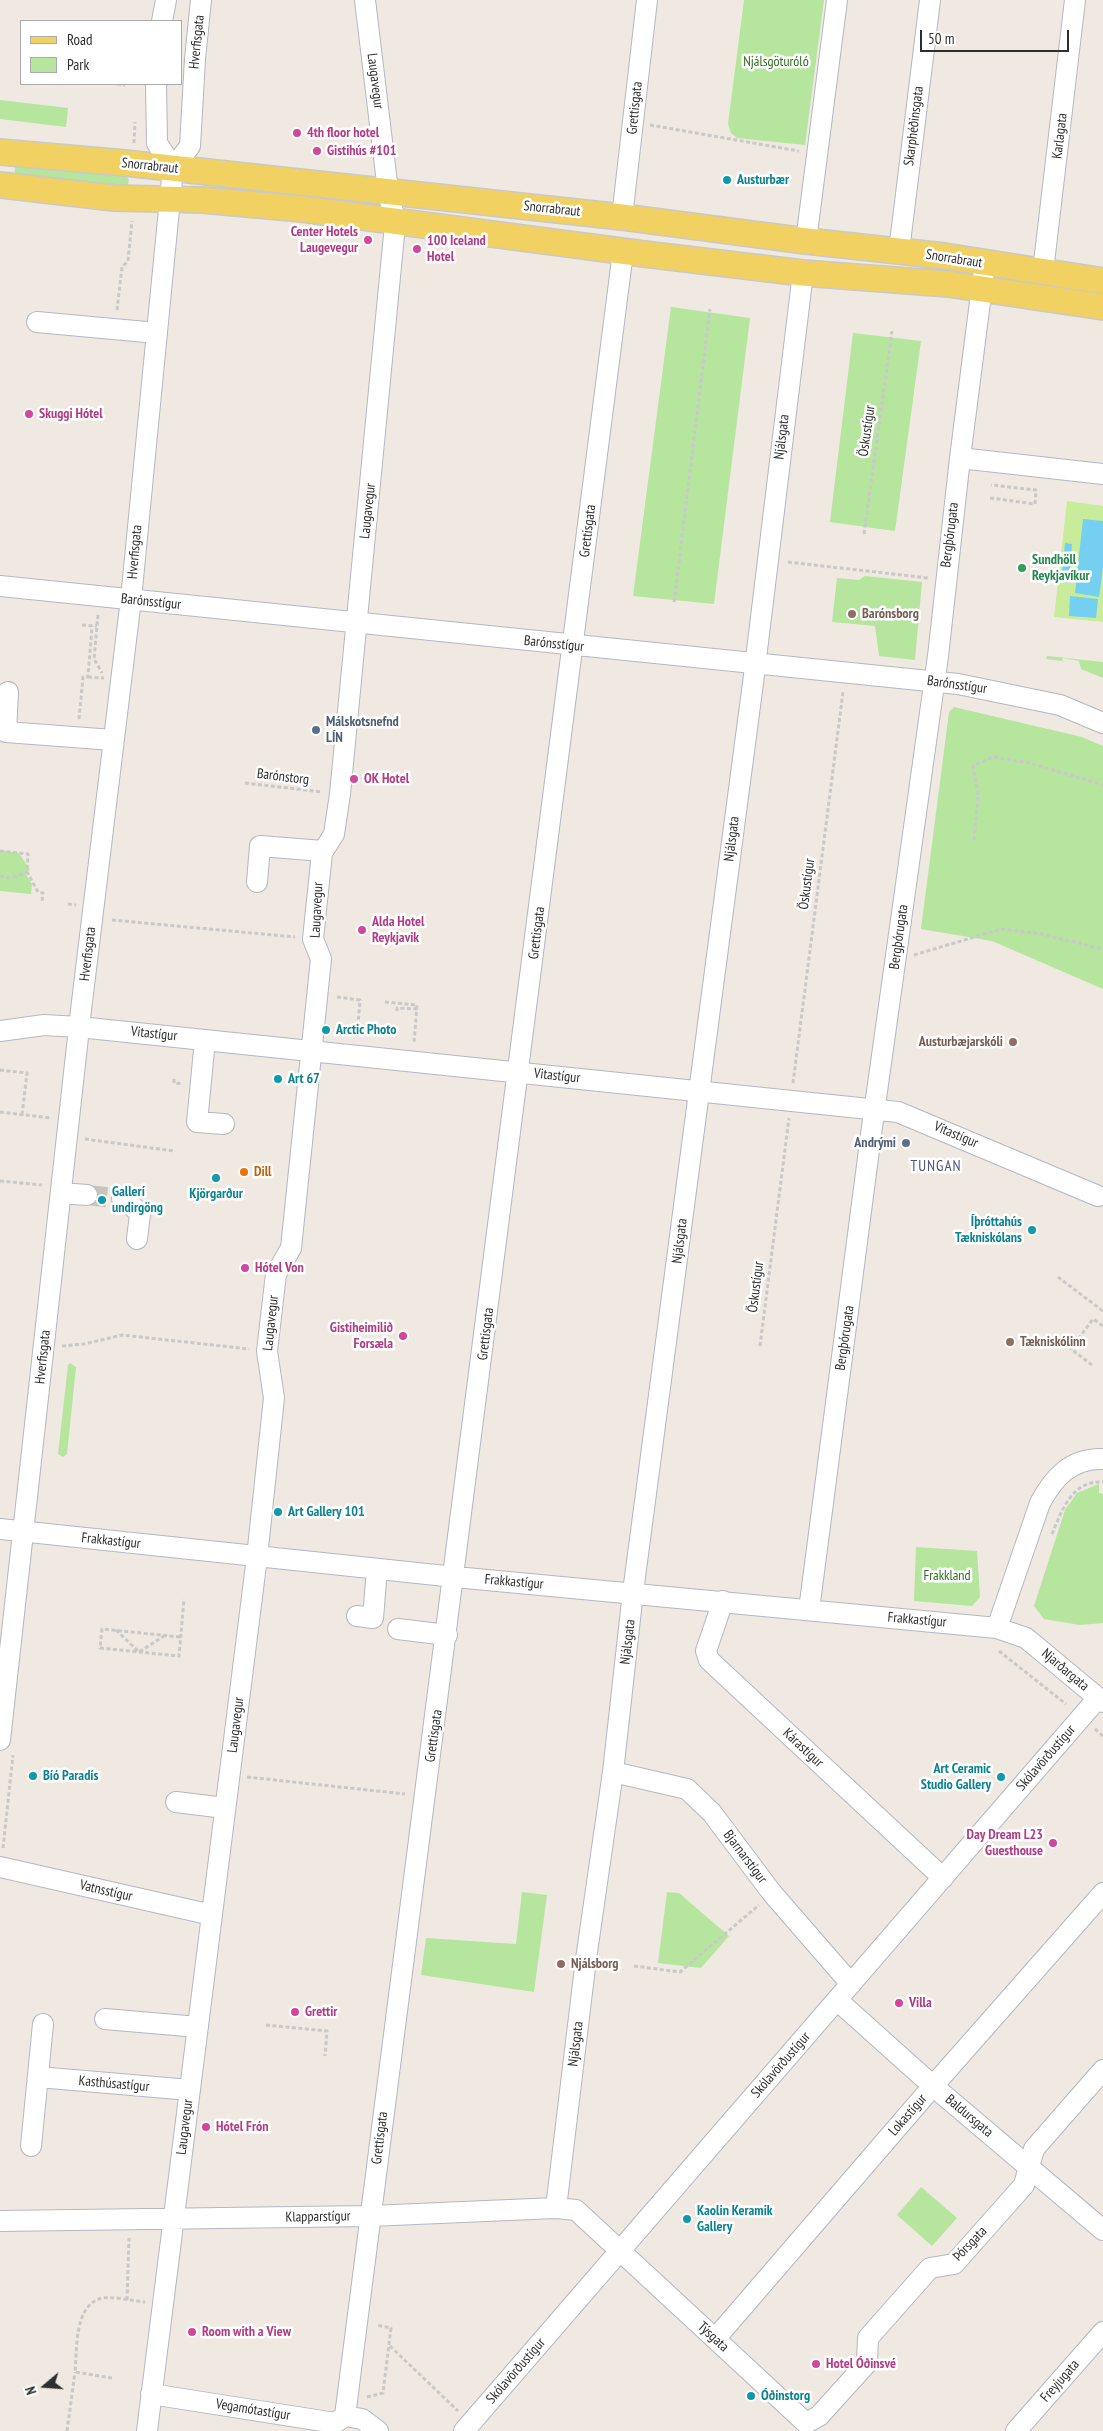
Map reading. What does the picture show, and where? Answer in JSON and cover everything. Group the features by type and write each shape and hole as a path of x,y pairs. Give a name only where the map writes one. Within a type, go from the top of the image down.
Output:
{"main road":[{"name":"Snorrabraut","path":"0,152 414,193 622,217 899,251 1103,281"},
{"name":"Snorrabraut","path":"0,185 114,198 171,199 302,210 623,252 981,289 1103,307"},
{"name":"Laugavegur","path":"395,221 400,201 414,193"}],"street":[{"path":"162,20 166,0"},
{"name":"Hverfisgata","path":"0,1740 79,1027 131,599 173,168 190,146 194,69 202,0"},
{"name":"Laugavegur","path":"147,2431 257,1557 274,1398 267,1352 276,1274 291,1248 321,959 313,939 323,851 334,834 357,624 395,221 388,191 365,0"},
{"name":"Grettisgata","path":"622,217 647,0"},
{"path":"806,241 836,0"},
{"name":"Skarphéðinsgata","path":"899,251 930,0"},
{"name":"Karlagata","path":"1043,271 1075,0"},
{"path":"156,85 157,143 173,168"},
{"name":"Grettisgata","path":"346,2410 455,1577 623,252"},
{"name":"Bergþórugata","path":"809,1610 933,681 985,263"},
{"name":"Njálsgata","path":"556,2208 586,1959 613,1772 633,1592 755,664 803,272"},
{"path":"37,322 157,333"},
{"path":"960,458 1103,474"},
{"name":"Barónsstígur","path":"0,586 573,646 933,681 976,687 1060,705 1103,723"},
{"path":"8,692 3,732 113,740"},
{"path":"257,882 260,846 323,851"},
{"name":"Vitastígur","path":"0,1031 44,1026 79,1027 875,1109 912,1116 1098,1196"},
{"path":"205,1040 198,1122 224,1124"},
{"path":"61,1190 87,1195"},
{"path":"122,1199 126,1199 140,1214 137,1239"},
{"path":"996,1628 1040,1503 1047,1490 1061,1471 1084,1460 1103,1459"},
{"name":"Frakkastígur","path":"0,1529 377,1570 633,1592 996,1628 1026,1638"},
{"path":"357,1616 372,1618 377,1570"},
{"name":"Kárastígur","path":"723,1602 706,1650 709,1660 943,1878"},
{"path":"398,1629 447,1635"},
{"name":"Njarðargata","path":"1026,1638 1101,1700"},
{"name":"Skólavörðustígur","path":"467,2427 943,1878 1101,1700"},
{"name":"Bjarnarstígur","path":"613,1772 687,1789 712,1813 772,1893 851,1984"},
{"path":"176,1802 225,1808"},
{"name":"Vatnsstígur","path":"0,1867 212,1915"},
{"name":"Lokastígur","path":"715,2339 933,2086 1103,1893"},
{"name":"Baldursgata","path":"837,2000 933,2086 1103,2230"},
{"path":"105,2018 198,2027"},
{"path":"31,2146 43,2024"},
{"name":"Þórsgata","path":"805,2427 819,2416 867,2363 868,2338 930,2268 954,2264 1024,2184 1034,2149 1103,2070"},
{"name":"Kasthúsastígur","path":"38,2078 190,2090"},
{"name":"Klapparstígur","path":"0,2221 370,2216 556,2208 576,2210 620,2250"},
{"name":"Týsgata","path":"620,2250 805,2427"},
{"name":"Freyjugata","path":"1016,2431 1103,2332"},
{"name":"Vegamótastígur","path":"151,2394 336,2423 346,2410"},
{"path":"346,2410 362,2418 378,2431"}],"path":[{"path":"634,122 817,154"},
{"path":"117,314 122,267 128,261 132,221"},
{"path":"674,602 710,309"},
{"name":"Öskustígur","path":"864,534 892,331"},
{"path":"990,498 1034,504 1036,490 991,485"},
{"path":"767,560 945,580"},
{"path":"98,617 94,659 99,670 105,675"},
{"path":"82,625 97,626"},
{"path":"88,677 92,626"},
{"path":"83,721 79,720 83,677 99,678"},
{"name":"Öskustígur","path":"793,1084 844,686"},
{"path":"974,840 978,795 973,766 993,757 1030,763 1103,786"},
{"name":"Barónstorg","path":"245,784 319,792"},
{"path":"0,851 28,854 27,872 38,892 43,893 42,901 44,901"},
{"path":"0,876 11,878 27,872"},
{"path":"104,919 274,935"},
{"path":"896,959 947,947 1001,929 1041,934 1103,949"},
{"path":"317,995 360,1000 355,1055"},
{"path":"385,1002 417,1005 413,1061"},
{"path":"397,1011 397,1008 417,1010"},
{"path":"0,1070 27,1073 22,1115"},
{"path":"0,1112 56,1119"},
{"name":"Öskustígur","path":"760,1346 790,1113"},
{"path":"67,1137 174,1150"},
{"path":"0,1181 61,1190"},
{"path":"1058,1277 1103,1311"},
{"path":"1092,1365 1071,1349 1094,1319 1103,1326"},
{"path":"44,1344 71,1349 122,1335 267,1352"},
{"path":"1050,1540 1064,1504 1076,1490 1095,1481 1103,1482"},
{"path":"180,1637 102,1629 100,1648 178,1656 180,1637 184,1599"},
{"path":"116,1630 139,1652"},
{"path":"139,1652 165,1635"},
{"path":"997,1649 1070,1708"},
{"path":"229,1775 426,1796"},
{"path":"634,1966 680,1972 772,1893"},
{"path":"266,2025 328,2031 325,2056"},
{"path":"127,2300 130,2219"},
{"path":"67,2431 80,2322 88,2306 100,2298 163,2304"},
{"path":"346,2410 383,2393 391,2328 372,2324 372,2319"},
{"path":"389,2346 467,2427"},
{"path":"75,2372 112,2378"}],"green space":[{"name":"Njálsgöturóló","path":"744,0 824,0 805,145 737,138 731,133 728,124"},
{"path":"0,100 68,108 66,127 0,119"},
{"path":"16,162 123,174 129,179 128,185 121,188 14,178"},
{"path":"671,307 750,318 714,604 633,596"},
{"path":"853,333 921,341 895,531 830,522"},
{"path":"1067,501 1103,506 1103,622 1054,617"},
{"path":"865,576 922,582 915,660 879,656 875,626 832,622 837,578 859,580"},
{"path":"1047,656 1103,662 1103,678 1081,669 1079,661 1063,658 1062,661 1046,659"},
{"path":"954,707 1082,737 1103,746 1103,989 992,941 921,929 949,712"},
{"path":"0,850 19,853 30,870 25,873 32,884 31,894 0,891"},
{"path":"70,1363 76,1367 67,1454 63,1457 58,1454 68,1365"},
{"path":"1099,1484 1099,1493 1103,1494 1103,1623 1080,1625 1044,1619 1034,1606 1065,1510 1077,1493"},
{"name":"Frakkland","path":"916,1547 977,1551 980,1597 972,1606 914,1601"},
{"path":"522,1892 547,1895 534,1992 421,1975 426,1938 516,1944"},
{"path":"667,1892 679,1893 729,1936 701,1968 658,1963"},
{"path":"921,2187 957,2218 932,2246 897,2215"}],"water":[{"path":"1083,519 1103,521 1103,567 1099,597 1075,593"},
{"path":"1065,543 1072,544 1069,583 1061,582"},
{"path":"1070,596 1098,599 1096,618 1069,616"}],"tunnel":[{"path":"87,1195 122,1199"}],"place":[{"name":"4th floor hotel","path":"297,133"},
{"name":"Gistihús #101","path":"317,151"},
{"name":"Austurbær","path":"727,180"},
{"name":"Center Hotels Laugevegur","path":"368,240"},
{"name":"100 Iceland Hotel","path":"417,249"},
{"name":"Skuggi Hótel","path":"29,414"},
{"name":"Sundhöll Reykjavíkur","path":"1022,568"},
{"name":"Barónsborg","path":"852,614"},
{"name":"Málskotsnefnd LÍN","path":"316,730"},
{"name":"OK Hotel","path":"354,779"},
{"name":"Alda Hotel Reykjavik","path":"362,930"},
{"name":"Arctic Photo","path":"326,1030"},
{"name":"Austurbæjarskóli","path":"1013,1042"},
{"name":"Art 67","path":"278,1079"},
{"name":"Andrými","path":"906,1143"},
{"name":"Dill","path":"244,1172"},
{"name":"Kjörgarður","path":"216,1178"},
{"name":"Gallerí undirgöng","path":"102,1200"},
{"name":"Íþróttahús Tækniskólans","path":"1032,1230"},
{"name":"Hótel Von","path":"245,1268"},
{"name":"Gistiheimilið Forsæla","path":"403,1336"},
{"name":"Tækniskólinn","path":"1010,1342"},
{"name":"Art Gallery 101","path":"278,1512"},
{"name":"Bíó Paradís","path":"33,1776"},
{"name":"Art Ceramic Studio Gallery","path":"1001,1777"},
{"name":"Day Dream L23 Guesthouse","path":"1053,1843"},
{"name":"Njálsborg","path":"561,1964"},
{"name":"Villa","path":"899,2003"},
{"name":"Grettir","path":"295,2012"},
{"name":"Hótel Frón","path":"206,2127"},
{"name":"Kaolin Keramik Gallery","path":"687,2219"},
{"name":"Room with a View","path":"192,2332"},
{"name":"Hotel Óðinsvé","path":"816,2364"},
{"name":"Óðinstorg","path":"751,2396"}],"district":[{"name":"TUNGAN","path":"936,1167"}]}
